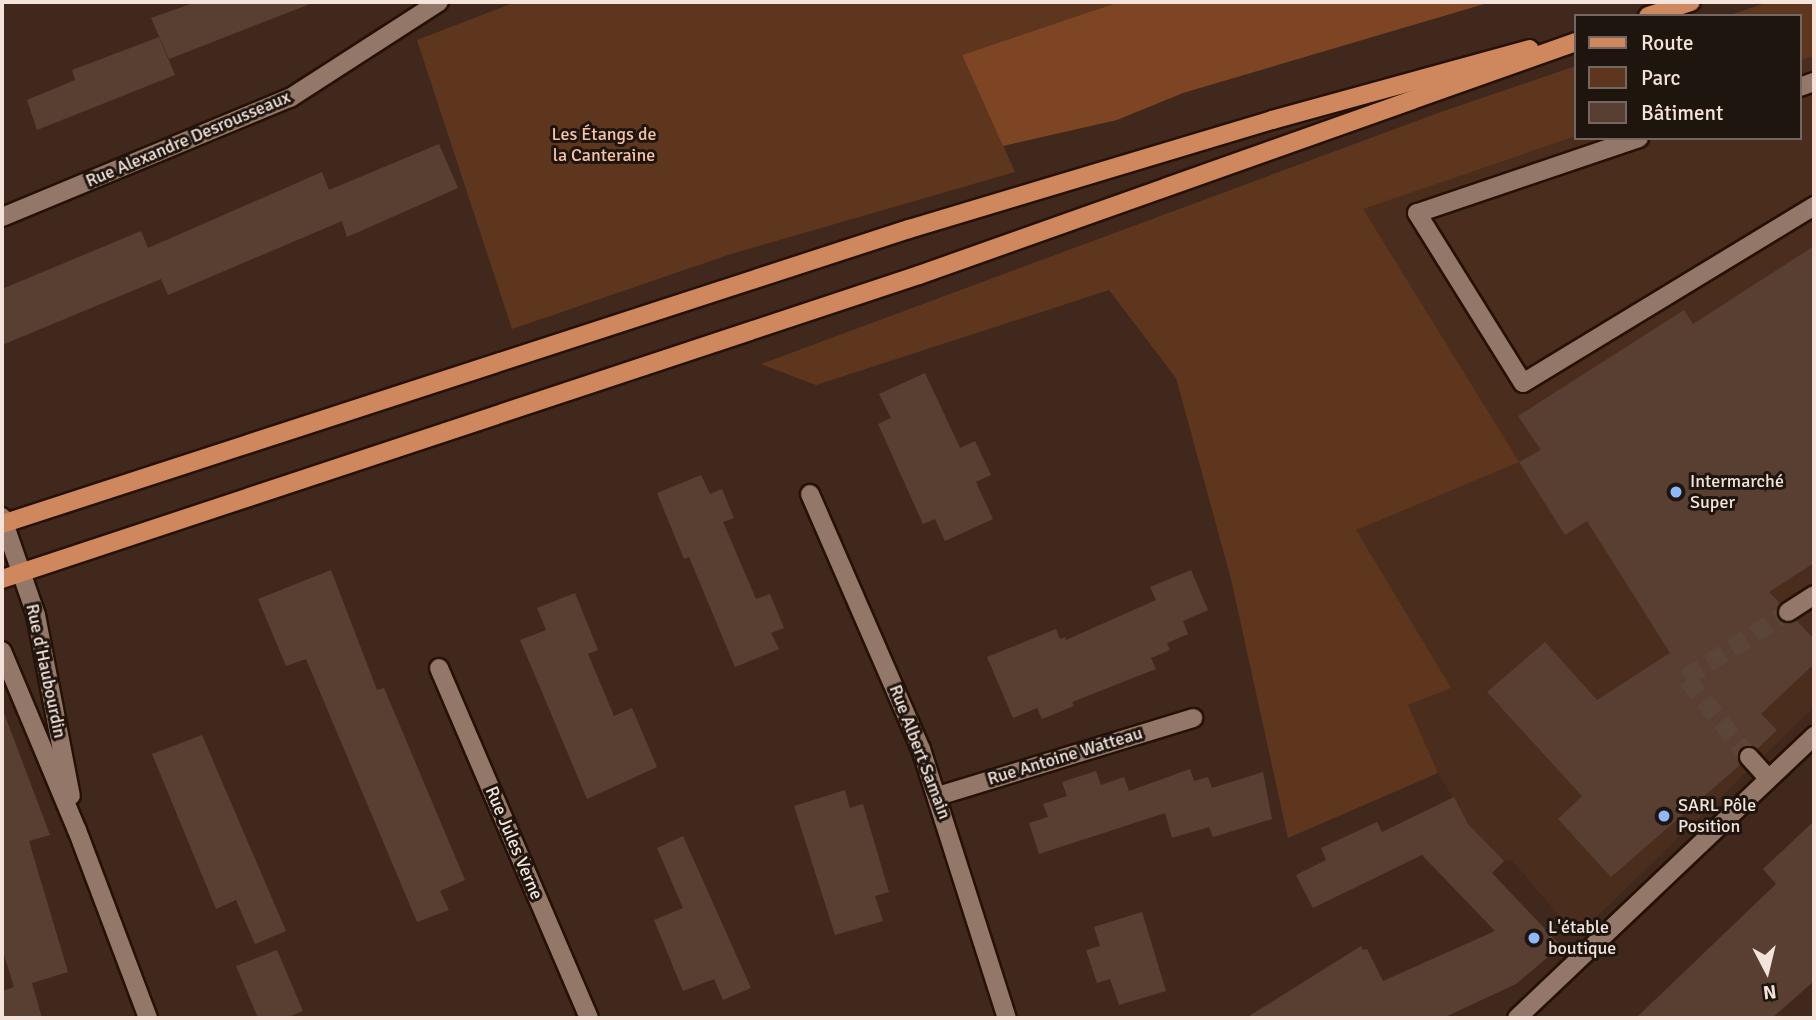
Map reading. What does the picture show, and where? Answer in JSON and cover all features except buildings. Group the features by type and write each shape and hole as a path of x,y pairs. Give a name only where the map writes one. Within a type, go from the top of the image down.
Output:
{"main road":[{"path":"1654,14 1691,2"},
{"path":"3,522 909,229 1272,120 1574,37"},
{"path":"2,579 919,275 1574,43"}],"street":[{"name":"Rue Alexandre Desrousseaux","path":"2,217 290,98 439,2"},
{"path":"1633,140 1417,213 1523,383 1814,206"},
{"name":"Rue Albert Samain","path":"810,494 896,688 938,796 1007,1018"},
{"name":"Rue d'Haubourdin","path":"3,522 23,572 44,648 77,830"},
{"path":"1788,612 1814,595"},
{"name":"Rue d'Haubourdin","path":"2,651 77,830 148,1018"},
{"name":"Rue Jules Verne","path":"439,668 589,1018"},
{"name":"Rue Antoine Watteau","path":"938,796 1193,718"},
{"path":"1517,1018 1814,736"},
{"path":"1749,757 1768,778"}],"shaded area":[{"path":"1119,2 1491,2 1183,93 1117,120 1003,146 962,55"},
{"path":"1814,56 1814,707 1590,923 1567,925 1512,860 1504,861 1468,824 1438,773 1408,705 1450,688 1355,530 1518,462 1362,209 1574,137 1574,140 1802,140 1802,59"}],"green space":[{"name":"Les Étangs de la Canteraine","path":"516,2 1119,2 962,55 1015,172 731,254 512,329 417,40"},
{"path":"1769,2 1814,2 1814,56 1802,59 1802,14 1733,14"},
{"path":"1574,67 1574,137 1363,209 1519,462 1356,530 1451,688 1408,705 1438,773 1288,838 1231,579 1176,378 1109,290 816,385 761,364 1441,112"}],"tunnel":[{"path":"1749,757 1686,678 1788,612"}],"place":[{"name":"Intermarché Super","path":"1676,492"},
{"name":"SARL Pôle Position","path":"1664,816"},
{"name":"L'étable boutique","path":"1534,938"}]}
